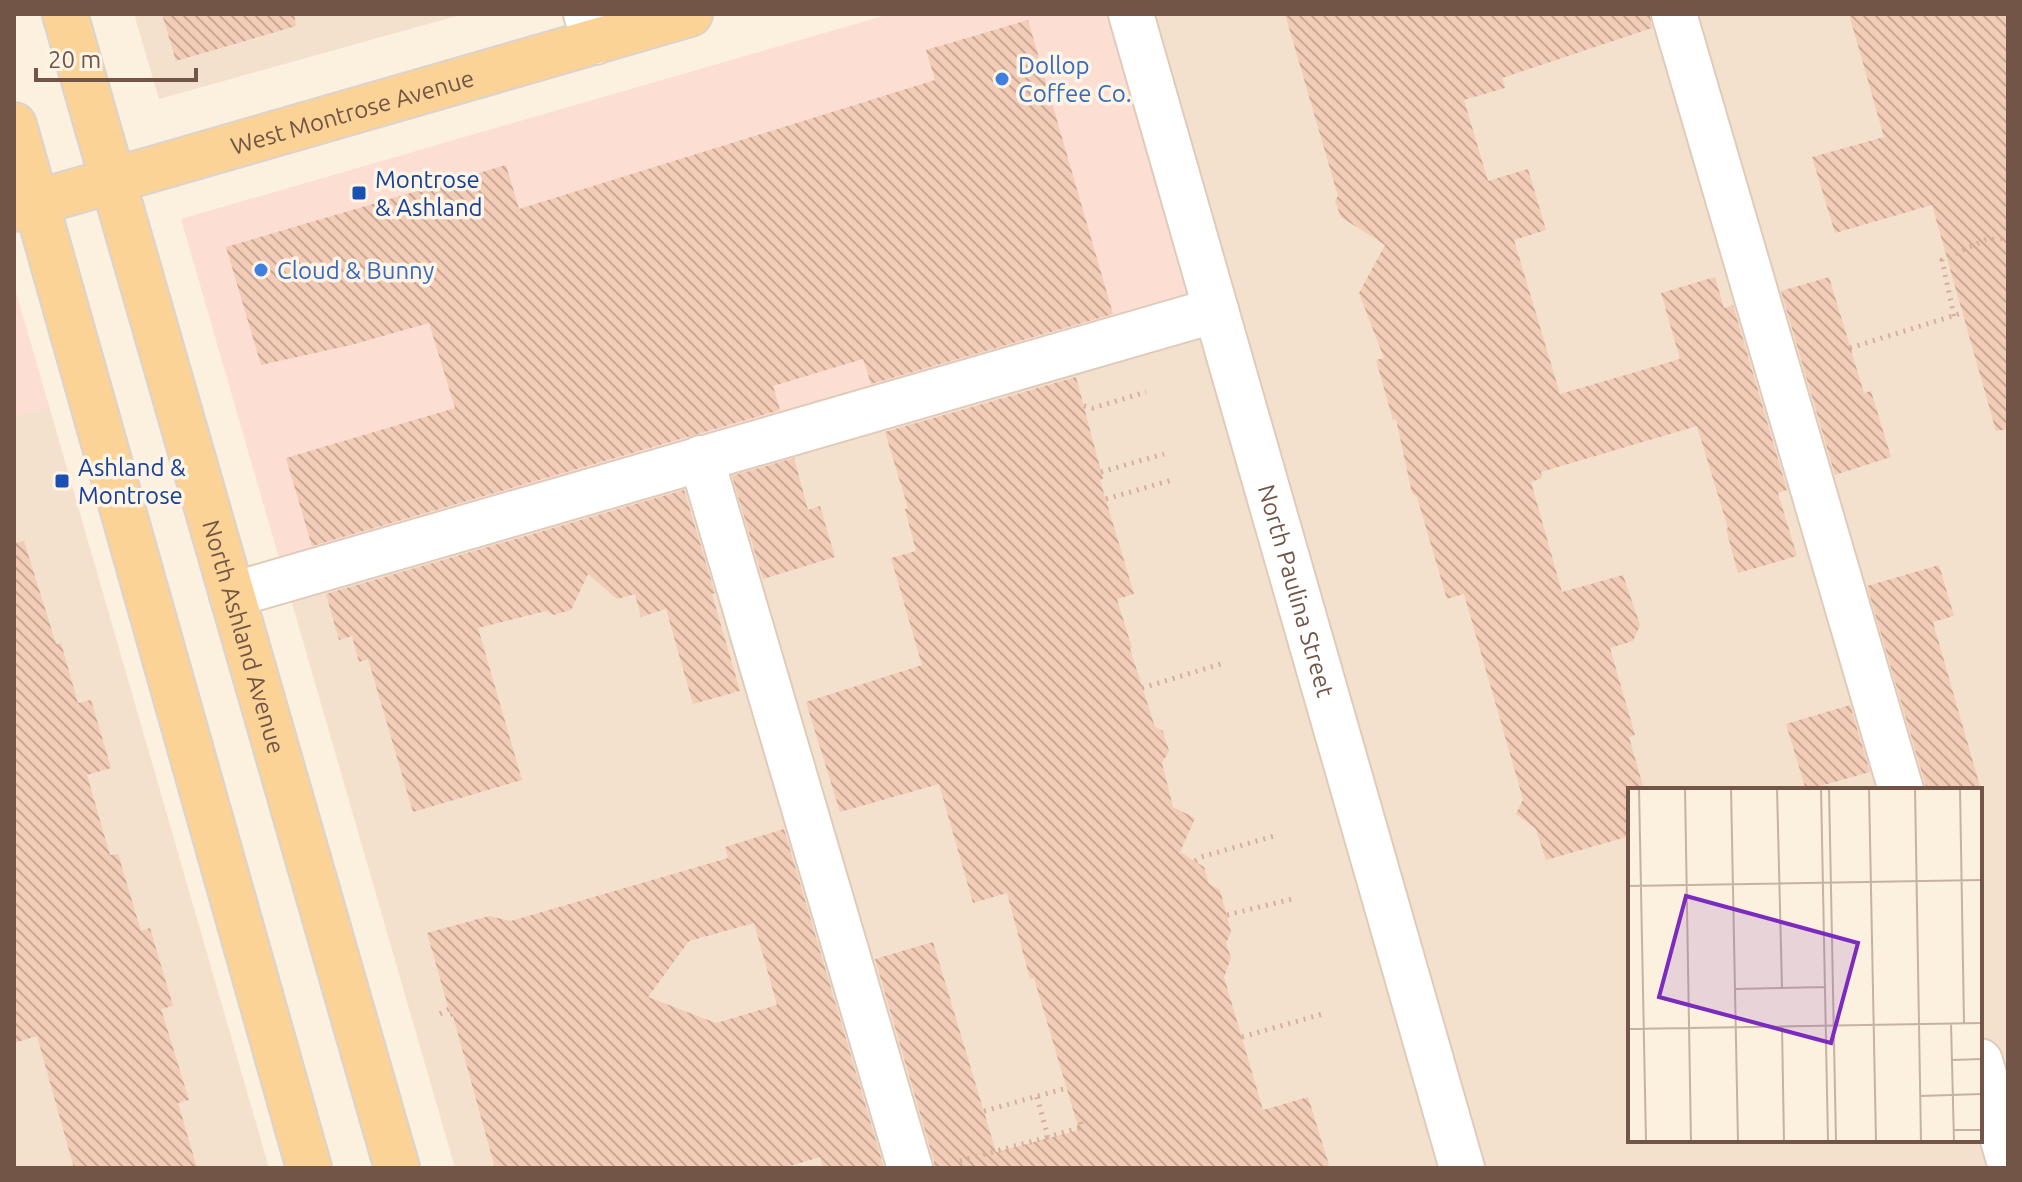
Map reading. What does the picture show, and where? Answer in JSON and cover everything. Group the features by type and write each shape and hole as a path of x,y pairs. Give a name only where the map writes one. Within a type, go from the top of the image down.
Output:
{"main road":[{"name":"North Ashland Avenue","path":"65,14 397,1168"},
{"name":"West Montrose Avenue","path":"25,205 590,28 690,14"},
{"path":"14,125 25,205 309,1168"}],"street":[{"name":"North Paulina Street","path":"1131,14 1462,1168"},
{"path":"1674,14 1900,788"},
{"path":"232,595 1216,310"},
{"path":"701,458 931,1166"},
{"path":"1982,1068 2008,1157"}],"path":[{"path":"1954,316 1942,260 1985,240 2008,238"},
{"path":"1850,348 1962,313"},
{"path":"1084,406 1093,408 1146,392"},
{"path":"1101,472 1164,454"},
{"path":"1106,499 1172,480"},
{"path":"1142,688 1224,663"},
{"path":"1195,861 1274,836"},
{"path":"1227,915 1292,899"},
{"path":"440,1014 449,1009"},
{"path":"1242,1037 1326,1013"},
{"path":"984,1111 1067,1088"},
{"path":"1037,1097 1048,1137"},
{"path":"931,1166 1082,1127 1080,1120"}],"shaded area":[{"path":"134,14 464,14 159,99"},
{"path":"890,14 1123,14 1207,305 283,572 181,219"},
{"path":"1123,14 2008,14 2008,1168 455,1168 283,572"},
{"path":"14,285 49,406 14,416"},
{"path":"49,406 269,1168 14,1168 14,416"}],"building":[{"path":"162,14 294,14 296,26 176,61"},
{"path":"1285,14 1650,14 1652,28 1502,78 1505,88 1464,100 1488,181 1528,169 1546,230 1514,240 1560,394 1680,359 1661,293 1715,277 1724,308 1733,305 1787,490 1778,493 1797,556 1738,573 1728,528 1697,426 1541,472 1542,478 1531,482 1562,592 1623,575 1640,625 1633,641 1610,648 1635,735 1629,737 1643,788 1628,788 1628,837 1546,860 1536,829 1516,814 1523,799 1464,594 1447,599 1417,497 1412,493 1396,419 1393,420 1376,360 1384,358 1359,293 1385,245 1341,217 1335,201 1338,196"},
{"path":"1849,14 2008,14 2008,429 1996,431 1932,205 1835,233 1812,157 1884,137"},
{"path":"1028,20 1113,314 871,384 863,359 773,386 780,410 312,546 286,458 455,408 429,323 351,345 261,365 226,247 506,165 519,209 935,80 926,50"},
{"path":"1829,277 1864,393 1871,391 1891,457 1835,475 1781,291"},
{"path":"1076,377 1103,479 1100,480 1134,594 1117,599 1130,649 1155,727 1163,731 1169,751 1162,763 1173,807 1195,818 1180,852 1204,867 1209,884 1220,890 1231,932 1226,943 1231,958 1224,977 1263,1110 1308,1097 1330,1168 934,1168 875,959 933,942 996,1152 1079,1130 1034,978 1030,979 1007,893 973,903 939,784 840,812 806,702 922,665 891,558 916,551 905,509 908,508 885,432"},
{"path":"794,458 808,510 820,506 835,557 763,579 732,476"},
{"path":"684,490 740,691 693,704 666,609 641,617 635,594 617,599 588,574 571,610 554,615 546,611 478,628 522,780 413,812 368,659 359,662 352,636 339,640 326,594"},
{"path":"24,541 56,644 61,643 78,703 91,700 111,768 87,775 110,855 118,854 141,931 150,928 173,1006 161,1009 189,1100 178,1103 197,1168 74,1168 37,1036 14,1043 14,543"},
{"path":"1939,565 1954,616 1933,622 1980,788 1926,788 1867,586"},
{"path":"1850,705 1870,772 1805,788 1786,724"},
{"path":"784,829 884,1168 823,1168 820,1157 784,1168 495,1168 427,933 489,916 511,921 728,858 725,847","holes":["754,923 777,1005 716,1023 648,997 689,941"]}],"place":[{"name":"Dollop Coffee Co.","path":"1002,79"},
{"name":"Montrose & Ashland","path":"359,193"},
{"name":"Cloud & Bunny","path":"261,270"},
{"name":"Ashland & Montrose","path":"62,481"}]}
